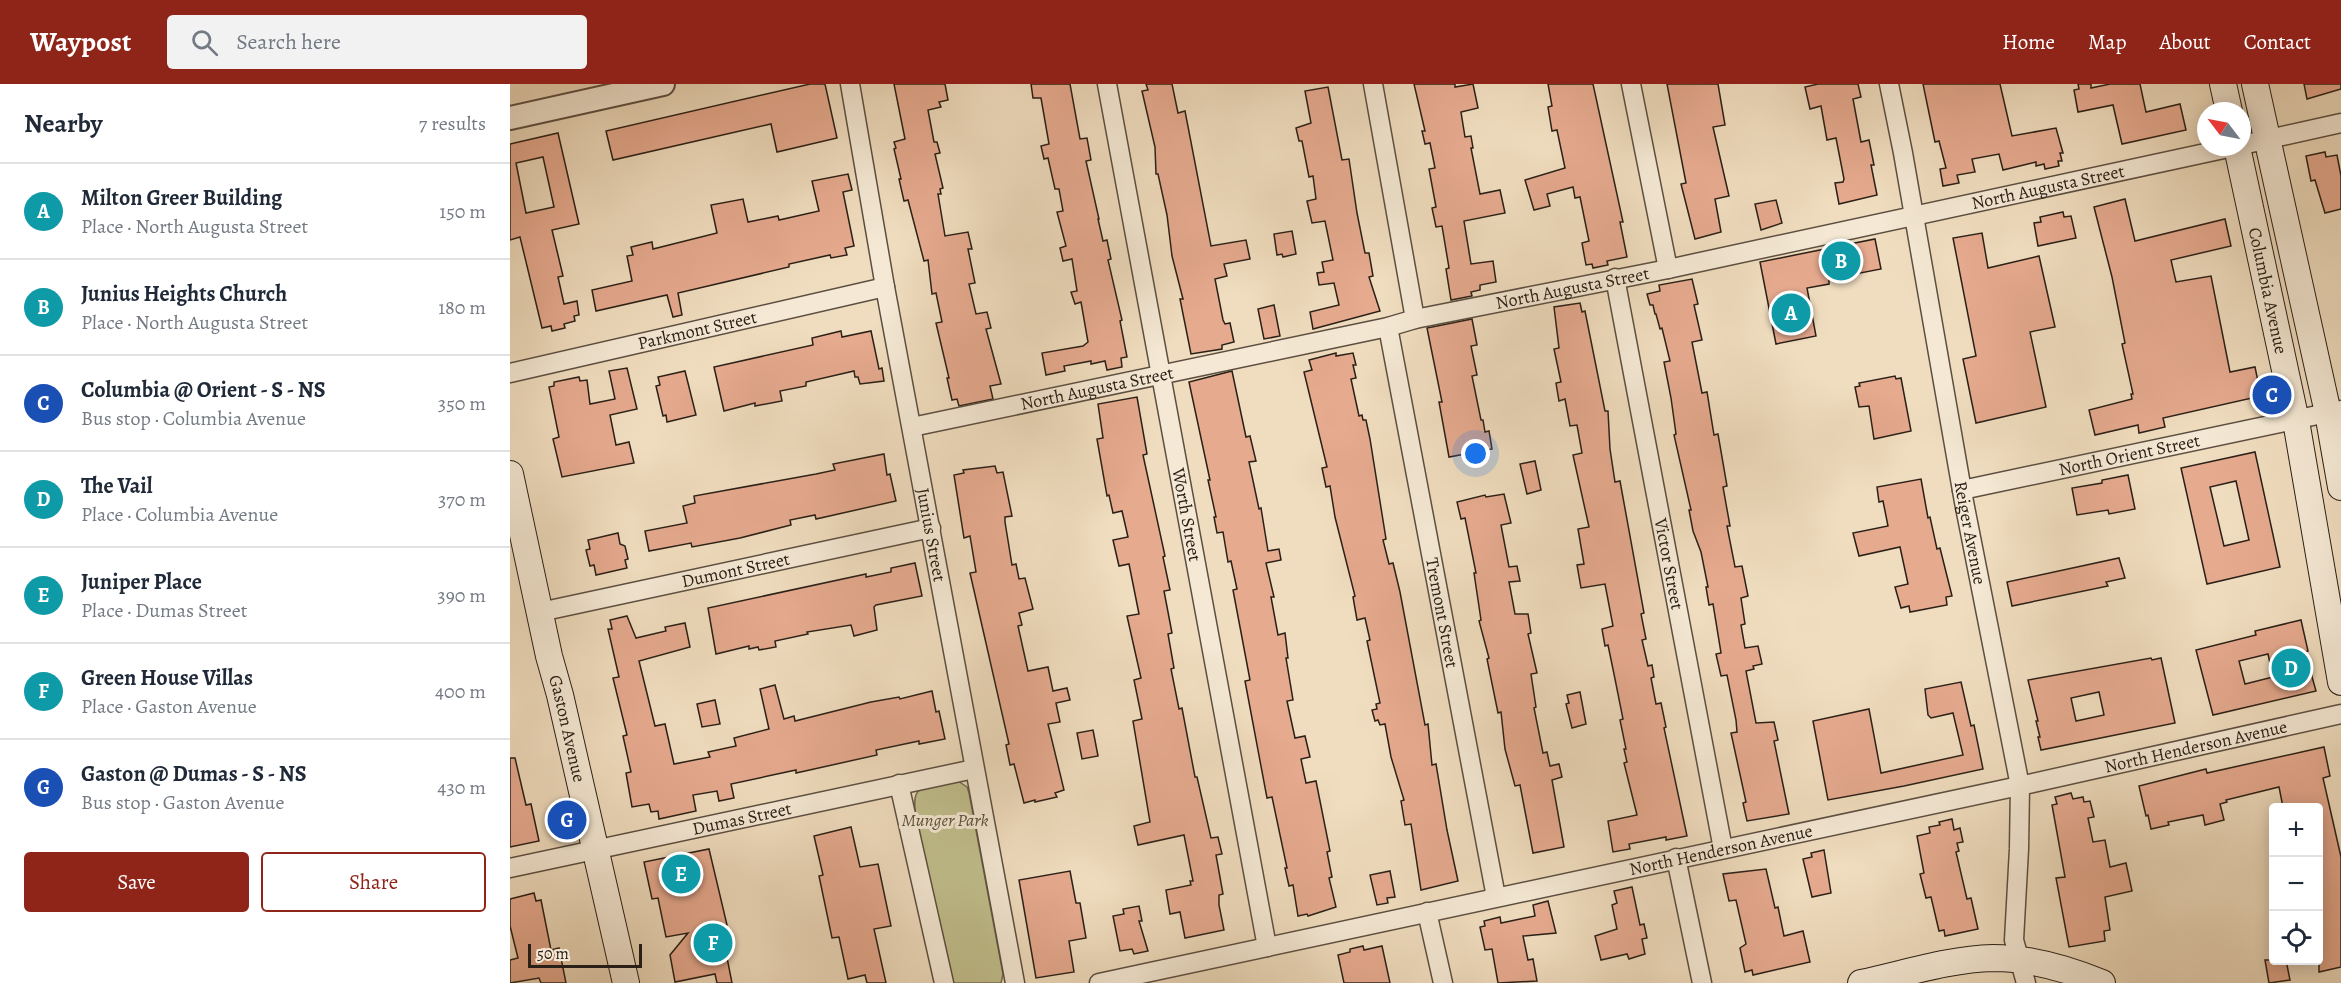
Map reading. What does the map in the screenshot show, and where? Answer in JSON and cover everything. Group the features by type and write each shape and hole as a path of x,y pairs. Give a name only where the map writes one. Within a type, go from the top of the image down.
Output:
{"main road":[{"path":"2223,84 2227,102"},
{"name":"Columbia Avenue","path":"2255,84 2334,412 2341,488"},
{"name":"Columbia Avenue","path":"2237,156 2296,421 2341,682"},
{"name":"Gaston Avenue","path":"510,474 626,983"},
{"path":"1861,983 1952,963 1994,958 2022,971 2056,967 2102,983"}],"street":[{"path":"510,118 663,84"},
{"name":"Junius Street","path":"850,84 885,287 1015,983"},
{"name":"Worth Street","path":"1107,84 1267,947"},
{"path":"1373,84 1415,319"},
{"path":"1632,84 1668,269"},
{"name":"Reiger Avenue","path":"1889,84 1962,490 2020,786 2014,940 2022,971"},
{"path":"2251,143 2341,123"},
{"name":"North Augusta Street","path":"912,427 1388,327 1415,319 1668,269 2197,155"},
{"name":"Victor Street","path":"1615,278 1723,849"},
{"name":"Parkmont Street","path":"510,373 885,287"},
{"name":"Tremont Street","path":"1388,327 1496,897"},
{"name":"North Orient Street","path":"1962,490 2334,412"},
{"name":"Dumont Street","path":"540,612 931,528"},
{"name":"North Henderson Avenue","path":"1100,983 1176,975 1267,947 2020,786 2341,714"},
{"name":"Dumas Street","path":"510,868 975,769"},
{"path":"899,784 944,983"},
{"path":"1676,858 1702,983"},
{"path":"1427,912 1443,983"}],"green space":[{"name":"Munger Park","path":"958,781 967,787 969,793 1003,974 1001,983 952,983 917,827 915,802 920,790"}],"building":[{"path":"810,84 825,84 837,138 777,152 771,124 613,160 606,131"},
{"path":"894,84 945,84 948,100 939,102 941,107 928,110 934,142 937,142 940,153 935,154 943,188 940,189 941,194 938,194 945,236 968,232 972,249 968,249 975,283 969,284 976,314 987,312 991,328 986,329 1001,384 990,386 993,399 959,406 957,399 952,400 936,323 942,322 936,293 932,294 928,260 924,261 908,200 904,201 899,179 901,179 894,142 905,139"},
{"path":"1031,84 1070,84 1080,139 1087,138 1091,160 1086,161 1103,241 1107,240 1111,259 1108,260 1122,320 1120,321 1127,357 1121,358 1122,367 1107,370 1105,361 1091,364 1091,361 1064,366 1065,371 1046,375 1042,353 1083,346 1088,342 1081,302 1075,304 1071,292 1077,291 1072,259 1063,261 1060,248 1066,246 1057,212 1063,211 1059,189 1055,189 1048,158 1044,159 1041,146 1049,144 1041,98 1033,98"},
{"path":"1146,84 1172,84 1178,113 1185,111 1211,246 1246,240 1250,259 1224,264 1227,276 1215,279 1223,320 1225,324 1230,323 1234,342 1222,345 1222,349 1191,354 1180,299 1183,299 1172,256 1167,215 1158,174 1156,174 1155,147 1142,91 1148,90"},
{"path":"1414,84 1455,84 1455,87 1473,84 1478,108 1461,112 1465,137 1471,136 1473,148 1471,148 1480,194 1500,190 1505,213 1464,221 1471,264 1493,261 1496,282 1480,285 1480,290 1471,292 1472,296 1451,300 1446,269 1449,268 1442,226 1436,227 1432,208 1436,207 1429,169 1435,168 1430,143 1425,144 1422,131 1425,131"},
{"path":"1548,84 1593,84 1623,222 1620,222 1627,257 1607,261 1608,265 1593,268 1592,264 1586,265 1582,243 1589,241 1580,197 1575,198 1573,187 1547,194 1550,206 1534,210 1525,180 1565,168 1557,130 1552,131 1548,107 1552,106"},
{"path":"1667,84 1718,84 1725,125 1713,127 1729,196 1715,199 1721,232 1695,239 1681,184 1686,183"},
{"path":"1818,84 1858,84 1861,97 1853,99 1861,142 1869,140 1877,195 1839,204 1835,183 1843,182 1844,179 1836,138 1827,140 1821,106 1810,109 1805,87"},
{"path":"1923,84 2000,84 2012,136 2056,128 2063,153 2060,153 2062,161 2058,161 2059,166 2045,169 2044,164 2036,166 2036,162 2003,170 1999,154 1972,159 1975,172 1957,175 1959,183 1943,186 1940,169 1946,168 1939,141 1935,142"},
{"path":"2078,84 2091,84 2091,88 2110,84 2140,84 2146,112 2180,104 2186,130 2122,144 2113,105 2078,112 2074,90 2079,89"},
{"path":"2304,84 2341,84 2341,89 2307,99"},
{"path":"1328,87 1342,160 1349,159 1365,253 1369,253 1373,276 1369,277 1380,311 1313,329 1310,312 1339,305 1334,283 1319,285 1317,273 1324,272 1322,262 1333,260 1325,221 1312,223 1307,201 1316,199 1313,176 1309,177 1302,141 1299,141 1296,128 1311,123 1305,91"},
{"path":"558,133 579,224 552,230 563,276 558,277 564,304 577,301 579,315 574,316 575,321 564,324 565,328 552,331 551,326 542,328 520,237 510,240 510,144","holes":["543,157 554,207 526,213 516,163"]},
{"path":"2325,152 2326,157 2337,155 2341,176 2341,209 2325,213 2315,180 2311,181 2306,156"},
{"path":"848,174 852,190 843,192 854,246 845,248 847,255 831,258 830,255 789,264 789,267 678,293 682,315 673,317 667,295 596,311 592,290 632,281 627,256 633,255 631,247 652,242 653,249 717,233 711,205 743,199 748,222 778,216 779,220 819,211 812,181"},
{"path":"2125,199 2135,241 2225,219 2231,246 2171,260 2176,282 2211,276 2230,372 2255,367 2261,396 2163,418 2165,427 2139,433 2138,425 2095,435 2089,410 2132,399 2131,394 2133,394 2122,344 2125,343 2112,277 2094,207"},
{"path":"1776,200 1782,223 1761,230 1755,204"},
{"path":"2063,212 2064,217 2071,216 2076,238 2038,246 2034,223 2041,222 2040,217"},
{"path":"1292,231 1296,254 1283,257 1282,254 1277,255 1274,234"},
{"path":"1982,233 1988,268 2039,256 2055,327 2030,332 2046,407 1976,423 1963,359 1976,356 1953,238"},
{"path":"1875,239 1881,269 1829,279 1829,284 1807,288 1816,336 1776,344 1760,262"},
{"path":"1692,279 1698,304 1694,305 1702,340 1692,342 1702,393 1707,392 1714,435 1718,434 1727,486 1723,487 1730,526 1727,526 1735,567 1742,566 1748,596 1741,598 1745,624 1741,625 1745,648 1758,646 1762,664 1746,671 1756,723 1774,722 1778,740 1774,741 1789,814 1747,821 1743,803 1746,802 1731,733 1737,732 1736,720 1727,675 1721,676 1716,654 1721,653 1713,604 1709,605 1701,552 1693,531 1689,510 1691,510 1674,435 1676,434 1664,362 1670,361 1662,328 1660,329 1647,294 1660,291 1659,285"},
{"path":"1580,303 1582,312 1585,311 1605,411 1608,411 1615,482 1620,481 1644,613 1641,614 1646,639 1642,640 1648,666 1652,665 1654,677 1651,678 1656,704 1661,703 1666,727 1664,728 1687,836 1666,840 1666,837 1629,844 1630,849 1613,852 1608,821 1637,815 1624,763 1627,762 1624,749 1626,749 1620,720 1623,719 1608,645 1605,646 1602,629 1613,626 1605,584 1581,588 1577,565 1584,564 1578,529 1589,527 1573,455 1582,453 1577,425 1570,426 1565,399 1559,401 1556,383 1561,382 1554,349 1559,348 1554,307"},
{"path":"1274,305 1280,336 1264,339 1258,309"},
{"path":"1472,319 1477,345 1471,346 1477,375 1472,376 1481,420 1483,420 1485,432 1489,431 1492,449 1449,457 1439,402 1442,402 1427,328"},
{"path":"841,331 842,337 871,331 879,369 882,368 884,381 860,384 854,371 806,382 806,386 780,391 782,401 755,406 755,403 724,411 714,367 813,345 812,338"},
{"path":"1336,353 1336,356 1353,353 1356,365 1353,365 1356,378 1351,379 1359,416 1362,415 1363,420 1366,420 1386,539 1383,540 1389,564 1393,563 1400,592 1425,725 1428,724 1432,765 1436,764 1458,881 1421,890 1411,824 1405,825 1401,801 1404,800 1391,757 1385,724 1380,725 1378,720 1375,721 1372,710 1377,709 1376,704 1380,703 1367,641 1370,640 1365,618 1357,620 1353,597 1355,596 1335,517 1330,486 1326,487 1322,468 1327,467 1304,372 1312,370 1309,360"},
{"path":"627,368 637,409 610,415 616,445 629,442 634,463 562,477 553,439 559,437 549,387 554,386 554,382 579,377 580,381 587,380 590,404 615,399 609,371"},
{"path":"685,371 696,415 667,422 666,415 663,416 656,386 660,385 658,377"},
{"path":"1232,371 1246,437 1250,436 1256,461 1249,462 1259,509 1261,508 1268,551 1279,549 1281,560 1266,563 1274,597 1271,597 1278,635 1285,633 1288,658 1286,658 1293,700 1287,701 1295,738 1305,736 1310,757 1301,759 1306,783 1316,781 1330,851 1327,852 1332,877 1329,878 1336,907 1308,916 1307,914 1298,916 1293,885 1289,886 1285,868 1287,868 1272,797 1267,798 1245,681 1250,680 1233,590 1237,589 1231,561 1228,562 1223,532 1217,533 1208,480 1210,480 1189,382"},
{"path":"1895,376 1896,379 1901,378 1911,431 1874,439 1869,406 1859,407 1855,387 1860,386 1859,383"},
{"path":"1137,397 1147,454 1143,455 1170,590 1164,591 1172,633 1168,634 1174,668 1171,669 1211,838 1218,837 1222,854 1216,855 1223,894 1219,895 1219,905 1224,930 1185,938 1180,912 1170,914 1166,890 1191,885 1190,881 1193,881 1184,835 1138,845 1134,826 1150,822 1133,721 1142,719 1134,680 1141,678 1127,616 1139,614 1129,564 1119,566 1113,540 1128,537 1122,511 1113,513 1109,495 1107,496 1097,439 1103,438 1098,404"},
{"path":"2255,452 2280,567 2207,584 2181,468","holes":["2236,481 2249,540 2224,546 2210,487"]},
{"path":"884,454 887,475 890,474 896,501 816,519 815,515 790,520 791,525 740,538 692,547 691,543 649,551 645,531 687,523 683,506 695,503 694,496 835,470 833,464"},
{"path":"1535,461 1541,490 1527,494 1520,464"},
{"path":"995,466 997,473 1003,472 1012,516 1005,517 1005,522 1012,565 1016,564 1019,579 1025,578 1033,609 1019,613 1022,625 1018,626 1028,671 1048,667 1053,691 1067,688 1070,700 1056,703 1060,722 1048,724 1064,790 1055,793 1057,797 1035,802 1035,800 1024,803 1014,764 1010,765 1006,745 1009,744 970,573 976,572 970,536 964,538 954,475 964,473 963,470"},
{"path":"2128,475 2135,509 2109,514 2108,510 2077,515 2072,488 2102,483 2102,480"},
{"path":"1921,479 1928,518 1930,517 1937,549 1940,548 1952,596 1946,597 1947,605 1910,612 1909,606 1901,608 1895,587 1908,584 1900,547 1859,556 1853,533 1888,526 1883,501 1879,502 1877,487"},
{"path":"1504,494 1511,523 1501,525 1509,567 1517,566 1520,581 1509,582 1515,614 1528,614 1531,633 1528,634 1537,673 1531,674 1536,707 1534,708 1543,753 1547,752 1550,766 1559,764 1562,777 1552,780 1564,847 1533,853 1520,785 1515,786 1505,749 1501,712 1498,713 1487,659 1489,658 1479,621 1481,620 1474,573 1476,573 1465,518 1461,519 1457,502 1485,495 1486,497"},
{"path":"618,533 620,544 625,546 628,559 625,560 627,568 596,575 594,565 590,566 586,550 590,549 588,540"},
{"path":"2119,558 2125,578 2106,582 2108,586 2012,606 2007,582"},
{"path":"915,563 922,596 876,605 874,607 877,630 854,636 851,625 807,632 808,634 775,641 776,647 759,650 758,647 749,649 749,646 716,654 708,608 866,574 866,577 891,572 891,568"},
{"path":"627,616 636,638 666,631 665,627 685,623 690,647 639,661 655,726 665,724 674,764 710,757 708,752 736,746 734,738 769,729 760,689 775,685 784,719 794,716 795,721 871,702 899,697 900,699 932,691 945,739 919,744 919,741 876,750 877,755 796,773 796,770 731,784 734,798 719,801 717,791 693,795 696,811 659,819 658,811 651,812 649,804 632,807 626,773 631,772 623,736 627,735 613,678 619,677 608,629 612,629 610,620"},
{"path":"2301,620 2308,651 2305,652 2316,691 2213,715 2196,650 2256,635 2255,631","holes":["2268,654 2273,677 2245,684 2239,661"]},
{"path":"2161,658 2175,723 2041,750 2036,721 2038,721 2028,680","holes":["2099,692 2104,715 2076,721 2071,698"]},
{"path":"1961,682 1971,726 1974,725 1983,769 1828,800 1813,721 1869,709 1881,773 1963,755 1953,713 1931,718 1928,715 1925,689"},
{"path":"1580,692 1586,724 1572,728 1566,704 1569,703 1567,695"},
{"path":"715,700 720,724 702,727 697,704"},
{"path":"1093,730 1098,756 1082,759 1077,733"},
{"path":"2324,747 2330,776 2323,778 2341,857 2341,967 2319,972 2319,965 2323,965 2323,803 2282,803 2279,787 2226,800 2227,802 2220,804 2224,820 2205,825 2203,815 2168,822 2169,825 2151,829 2139,786 2206,769 2207,773"},
{"path":"510,758 515,758 526,805 531,804 539,841 510,847"},
{"path":"2071,793 2073,799 2083,797 2084,802 2090,801 2094,817 2088,818 2093,842 2105,840 2110,867 2126,863 2132,891 2105,897 2110,930 2104,931 2105,941 2069,947 2056,878 2065,877 2052,805 2057,804 2055,797"},
{"path":"1952,819 1954,830 1960,828 1963,842 1957,843 1959,851 1956,852 1967,899 1971,898 1978,929 1945,936 1944,930 1939,931 1931,897 1926,898 1920,874 1924,873 1917,836 1930,833 1929,827 1940,825 1939,822"},
{"path":"851,827 860,867 878,864 891,926 874,929 886,983 867,983 865,975 848,979 839,937 832,938 819,876 823,875 814,836"},
{"path":"709,849 727,925 721,927 732,983 717,983 715,974 675,982 670,955 688,933 666,937 658,898 652,899 644,862"},
{"path":"1824,850 1831,893 1812,897 1803,859 1812,857 1811,853"},
{"path":"1766,869 1784,936 1803,931 1810,962 1753,975 1752,970 1745,972 1740,948 1746,944 1736,900 1729,901 1723,874"},
{"path":"1070,871 1076,903 1080,903 1086,938 1069,941 1074,972 1036,978 1019,880"},
{"path":"1390,871 1395,897 1387,898 1388,903 1377,905 1370,875"},
{"path":"1632,887 1640,925 1644,924 1647,938 1642,939 1645,954 1629,959 1627,954 1601,960 1595,936 1617,929 1612,905 1617,903 1614,891"},
{"path":"534,893 536,901 541,900 551,950 559,948 566,983 541,983 539,978 510,983 510,960 518,958 510,926 510,899"},
{"path":"1548,901 1556,933 1523,936 1528,960 1533,959 1537,981 1498,983 1492,949 1485,950 1480,927 1485,926 1484,921 1500,917 1501,923 1535,916 1533,905"},
{"path":"1139,906 1142,921 1139,921 1148,951 1134,954 1132,949 1120,951 1113,916 1124,914 1123,909"},
{"path":"1363,946 1364,950 1382,946 1390,983 1344,983 1338,955"},
{"path":"2265,960 2269,960 2269,965 2287,965 2290,980 2269,983"}],"place":[{"name":"Junius Heights Church","path":"1841,261"},
{"name":"Milton Greer Building","path":"1791,313"},
{"name":"Columbia @ Orient - S - NS","path":"2272,395"},
{"name":"The Vail","path":"2291,668"},
{"name":"Gaston @ Dumas - S - NS","path":"567,820"},
{"name":"Juniper Place","path":"681,874"},
{"name":"Green House Villas","path":"713,943"}]}
